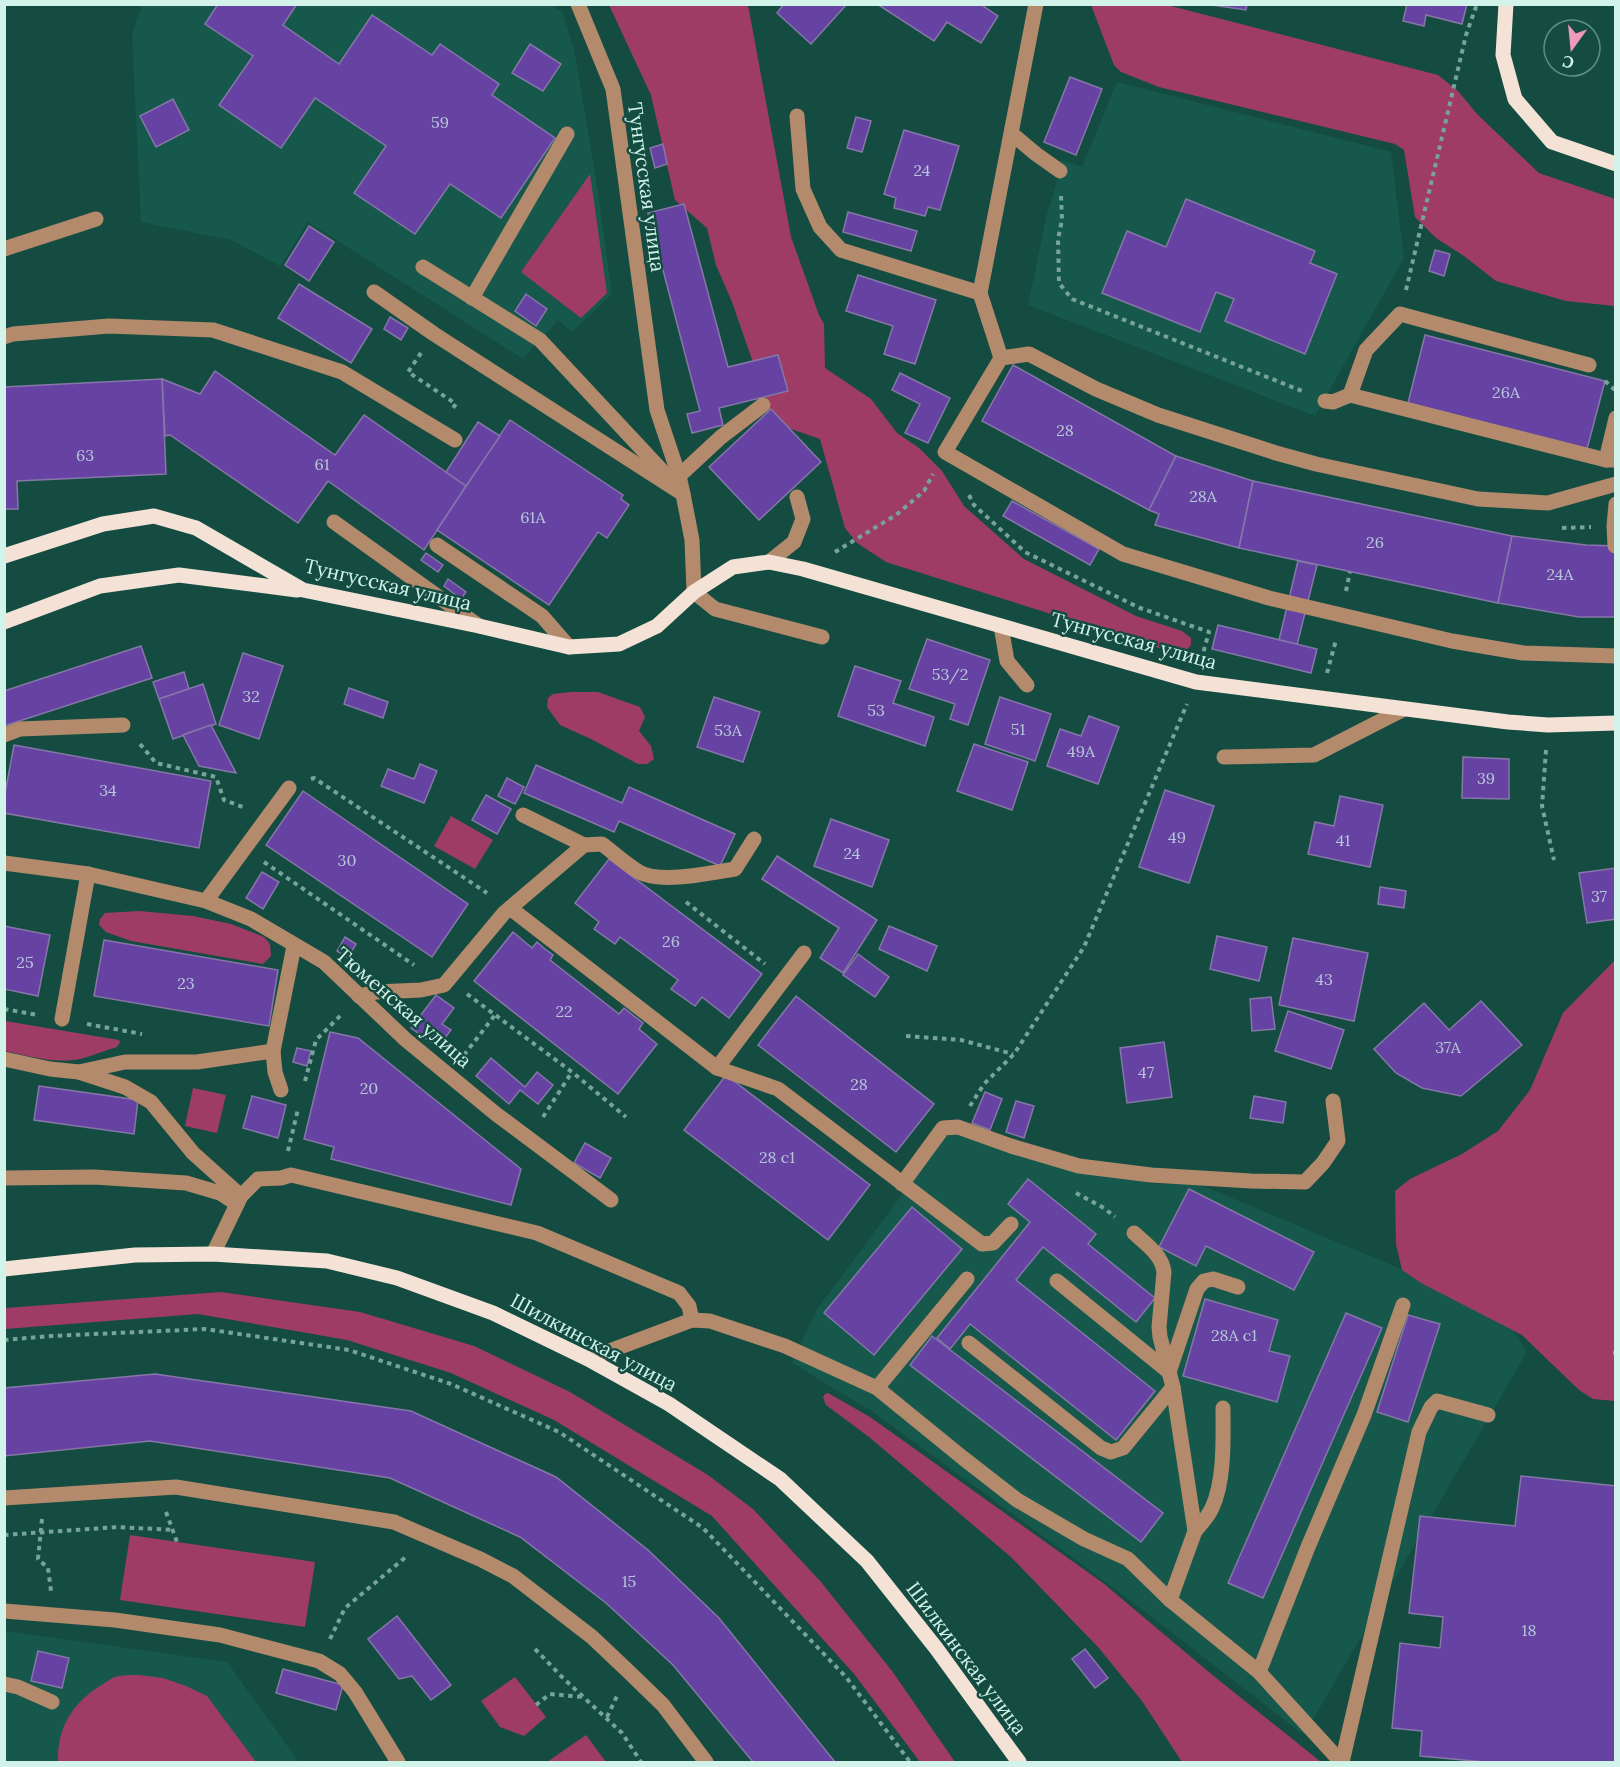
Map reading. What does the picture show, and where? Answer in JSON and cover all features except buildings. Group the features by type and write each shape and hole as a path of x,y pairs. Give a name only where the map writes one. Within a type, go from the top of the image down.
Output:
{"main road":[{"path":"1506,4 1503,55 1515,99 1552,142 1616,164"},
{"name":"Тунгусская улица","path":"4,556 103,524 154,516 196,528 303,590 569,647 619,644 657,626 694,592 733,567 769,562 803,569 1196,682 1548,726 1616,723"},
{"path":"4,622 100,586 178,575 303,590"},
{"name":"Шилкинская улица","path":"4,1269 135,1255 213,1254 327,1261 397,1278 493,1313 588,1359 669,1404 780,1479 867,1561 936,1648 1018,1762"}],"lane":[{"name":"Тунгусская улица","path":"578,4 613,90 657,410 683,494 692,540 694,592"},
{"path":"1036,4 980,293 1000,358 945,452 1123,554 1269,598 1452,641 1523,653 1616,656"},
{"path":"797,116 803,189 820,227 841,250 980,293"},
{"path":"472,298 567,134"},
{"path":"1012,134 1060,171"},
{"path":"4,249 96,219"},
{"path":"423,267 540,340 683,494"},
{"path":"374,292 434,334 683,494"},
{"path":"1350,395 1366,350 1400,314 1589,365"},
{"path":"4,337 13,334 109,326 213,330 342,372 455,440"},
{"path":"1000,358 1029,354 1096,389 1158,415 1276,453 1316,464 1478,499 1548,502 1616,484"},
{"path":"1325,401 1333,402 1350,395 1611,460 1616,418"},
{"path":"679,476 721,437 763,405"},
{"path":"769,562 794,542 803,519 797,497"},
{"path":"1615,546 1616,504"},
{"path":"334,522 479,626"},
{"path":"437,544 542,616 569,647"},
{"path":"694,592 715,609 822,637"},
{"path":"1001,626 1007,661 1027,685"},
{"path":"1224,757 1314,755 1404,709"},
{"path":"4,735 20,729 123,725"},
{"path":"206,901 289,788"},
{"path":"523,815 584,845 602,844 639,872 654,878 690,876 735,869 754,839"},
{"path":"359,996 421,990 444,985 504,913 584,845"},
{"name":"Тюменская улица","path":"4,863 88,874 206,901 251,919 324,962 406,1040 496,1114 611,1200"},
{"path":"62,1019 88,874"},
{"path":"510,908 717,1068 778,1089 982,1244 993,1243 1011,1224"},
{"path":"281,1090 275,1072 273,1051 294,946"},
{"path":"717,1068 804,953"},
{"path":"79,1072 125,1062 197,1062 273,1051"},
{"path":"4,1059 50,1069 79,1072 125,1087 151,1102 192,1153 239,1200"},
{"path":"902,1184 943,1128 957,1127 1079,1166 1150,1175 1305,1182 1323,1163 1338,1141 1333,1101"},
{"path":"213,1254 239,1200 258,1179 291,1175 537,1233 679,1293 689,1306 692,1320"},
{"path":"4,1178 94,1177 186,1183 239,1200"},
{"path":"1134,1233 1160,1258 1163,1265 1160,1337 1171,1380 1195,1531"},
{"path":"877,1388 967,1279"},
{"path":"969,1343 1101,1448 1111,1452 1124,1448 1171,1380 1197,1289 1204,1281 1213,1279 1238,1287"},
{"path":"1057,1281 1171,1380"},
{"path":"1259,1672 1308,1547 1364,1415 1403,1305"},
{"path":"588,1359 692,1320 710,1321 785,1346 877,1388 1017,1500 1084,1539 1128,1559 1170,1600 1259,1672 1342,1762"},
{"path":"1342,1762 1419,1432 1431,1407 1437,1401 1488,1415"},
{"path":"1170,1600 1195,1531 1213,1507 1223,1451 1223,1408"},
{"path":"4,1498 176,1487 394,1522 480,1558 513,1576 592,1637 663,1705 706,1762"},
{"path":"4,1611 115,1620 220,1635 319,1661 340,1674 355,1692 398,1762"},
{"path":"4,1683 52,1702"}],"path":[{"path":"1400,314 1466,35 1478,4"},
{"path":"1060,171 1062,220 1058,239 1059,283 1072,299 1236,363 1325,401"},
{"path":"408,372 456,404"},
{"path":"831,555 896,515 924,491 945,452"},
{"path":"945,452 974,505 1025,552 1140,608 1209,632"},
{"path":"965,1114 984,1084 1014,1054 1084,947 1196,682"},
{"path":"123,725 156,763 216,777 224,800 250,810"},
{"path":"1546,748 1542,806 1554,860"},
{"path":"289,788 301,781 314,778 510,908"},
{"path":"244,848 444,985 466,993 572,1072 626,1117"},
{"path":"654,878 784,979"},
{"path":"303,1091 316,1040 359,996"},
{"path":"4,1009 142,1034"},
{"path":"450,1075 495,1015"},
{"path":"906,1036 961,1040 1014,1054"},
{"path":"530,1138 572,1072"},
{"path":"281,1178 300,1102"},
{"path":"4,1340 51,1335 205,1329 349,1350 451,1384 559,1432 703,1528 846,1677 910,1762"},
{"path":"44,1495 38,1559 48,1568 52,1585 51,1615"},
{"path":"4,1535 118,1527 173,1530"},
{"path":"319,1661 345,1608 429,1538"},
{"path":"535,1648 583,1697 622,1732 641,1762"},
{"path":"536,1705 550,1694 583,1697"}],"shaded area":[{"path":"142,5 551,5 563,13 574,49 596,179 612,294 572,332 558,320 523,359 308,222 280,266 231,240 141,222 132,35"},
{"path":"609,5 748,5 791,237 824,324 825,368 871,399 897,433 919,448 942,471 964,506 1024,559 1136,616 1182,631 1191,638 1191,645 1185,652 1169,651 886,562 857,543 845,528 820,439 774,423 732,302 716,265 707,228 675,200 651,95"},
{"path":"1091,5 1167,5 1438,75 1458,91 1477,114 1539,173 1615,199 1615,306 1566,301 1496,281 1436,238 1415,217 1404,150 1395,144 1159,87 1121,72 1114,65"},
{"path":"1117,82 1391,152 1404,258 1315,416 1028,305 1061,160 1082,167"},
{"path":"590,174 607,293 581,318 521,272"},
{"path":"598,692 640,707 645,717 639,731 651,746 654,759 647,764 638,764 560,725 547,707 548,698 553,694"},
{"path":"451,816 493,840 475,869 434,846"},
{"path":"139,911 193,916 231,924 264,937 270,944 271,956 263,964 131,941 106,932 99,925 105,913"},
{"path":"1615,960 1615,1401 1593,1399 1579,1390 1522,1335 1421,1283 1402,1270 1396,1244 1395,1191 1410,1179 1462,1154 1498,1131 1530,1090 1563,1013"},
{"path":"5,1021 120,1042 117,1047 80,1059 61,1061 33,1057 5,1051"},
{"path":"193,1088 226,1095 217,1133 185,1126"},
{"path":"948,1132 1079,1171 1155,1184 1196,1183 1501,1311 1527,1352 1304,1735 1118,1591 873,1412 792,1363 816,1311"},
{"path":"221,1292 360,1312 474,1346 570,1392 708,1475 753,1509 821,1582 892,1671 955,1762 920,1762 855,1675 712,1516 554,1420 451,1373 347,1340 198,1314 5,1329 5,1308"},
{"path":"828,1393 870,1417 1103,1583 1321,1762 1182,1762 1142,1701 1098,1647 1011,1557 869,1437 826,1405 823,1397"},
{"path":"130,1535 315,1562 305,1627 120,1600"},
{"path":"5,1631 227,1662 299,1762 5,1762"},
{"path":"139,1675 163,1678 207,1696 256,1762 58,1762 60,1738 75,1707 92,1691 114,1678"},
{"path":"515,1677 546,1717 524,1736 500,1727 481,1701"},
{"path":"586,1735 606,1762 547,1762"}]}
